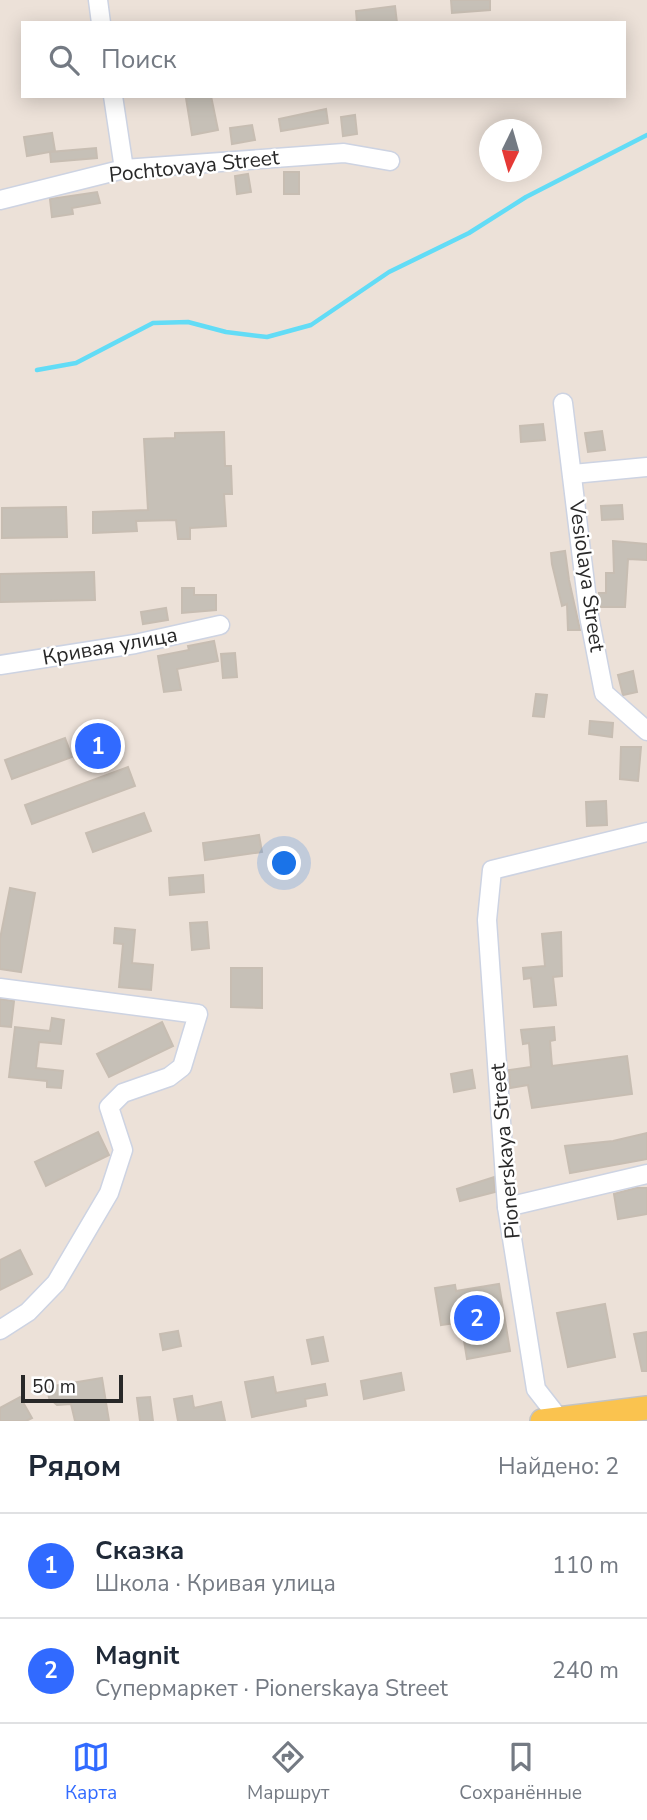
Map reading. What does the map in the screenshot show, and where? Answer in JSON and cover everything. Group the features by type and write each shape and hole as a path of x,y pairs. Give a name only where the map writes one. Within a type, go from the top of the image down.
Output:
{"main road":[{"path":"555,1420 647,1408"}],"street":[{"path":"98,0 101,21"},
{"path":"113,98 124,169"},
{"name":"Pochtovaya Street","path":"0,200 124,169 344,153 390,161"},
{"name":"Vesiolaya Street","path":"564,402 589,616 604,692 647,731"},
{"path":"573,474 647,467"},
{"name":"Кривая улица","path":"0,665 135,644 220,625"},
{"name":"Pionerskaya Street","path":"555,1420 536,1389 507,1207 487,920 492,870 647,832"},
{"path":"0,988 198,1014 182,1067 169,1077 123,1093 109,1107 123,1150 109,1194 56,1283 27,1312 0,1330"},
{"path":"507,1207 647,1174"}],"building":[{"path":"451,0 490,0 490,10 452,13"},
{"path":"395,6 397,21 357,21 356,11"},
{"path":"186,98 211,98 218,130 192,135"},
{"path":"326,109 328,123 281,131 279,119"},
{"path":"355,115 357,134 343,136 341,117"},
{"path":"252,125 255,140 232,144 230,128"},
{"path":"52,133 55,151 27,156 24,137"},
{"path":"96,148 97,158 51,162 50,152"},
{"path":"284,172 299,172 299,194 284,194"},
{"path":"248,174 251,192 237,194 235,176"},
{"path":"97,192 100,203 72,208 73,214 52,217 50,199"},
{"path":"543,424 545,440 521,442 520,426"},
{"path":"602,431 605,450 588,452 585,433"},
{"path":"224,432 225,466 231,466 232,494 224,494 226,526 190,528 190,539 178,539 176,520 136,521 137,531 93,533 93,512 148,510 144,439 175,438 175,433"},
{"path":"622,505 623,519 602,520 601,506"},
{"path":"66,507 67,537 2,538 2,508"},
{"path":"613,541 647,544 647,560 628,559 625,607 599,607 599,593 606,593 606,573 614,573"},
{"path":"565,551 580,630 568,630 567,604 562,606 552,564 551,553"},
{"path":"94,572 95,600 0,602 0,574"},
{"path":"182,588 194,588 194,595 216,595 216,610 182,613"},
{"path":"166,608 168,620 143,624 141,612"},
{"path":"214,641 218,661 177,669 181,690 164,692 158,656 189,650 188,646"},
{"path":"235,653 237,677 223,678 221,654"},
{"path":"633,671 637,692 623,695 618,675"},
{"path":"536,694 547,695 544,717 533,716"},
{"path":"590,721 613,723 612,737 589,734"},
{"path":"65,738 72,757 12,779 5,760"},
{"path":"621,747 641,747 638,781 620,779"},
{"path":"128,767 135,786 32,824 25,805"},
{"path":"606,801 607,825 587,826 586,802"},
{"path":"144,813 151,831 93,852 86,833"},
{"path":"259,835 262,852 205,860 203,843"},
{"path":"203,875 204,892 170,895 169,878"},
{"path":"10,888 35,893 21,972 0,969 0,939"},
{"path":"207,922 209,948 192,950 190,923"},
{"path":"115,928 135,930 132,963 153,965 151,990 119,987 123,944 114,943"},
{"path":"561,932 562,976 553,977 556,1005 534,1007 531,978 524,979 523,968 545,966 542,934"},
{"path":"231,968 262,968 262,1008 231,1007"},
{"path":"0,999 14,1001 11,1027 0,1026"},
{"path":"52,1018 64,1020 61,1044 39,1042 36,1068 63,1071 61,1088 47,1087 47,1081 9,1077 15,1027 50,1031"},
{"path":"162,1022 173,1046 109,1077 97,1054"},
{"path":"554,1027 555,1040 550,1041 552,1066 627,1056 632,1094 532,1108 528,1085 510,1088 509,1070 531,1067 529,1043 523,1044 521,1030"},
{"path":"472,1070 475,1088 454,1092 451,1074"},
{"path":"98,1132 109,1155 46,1186 35,1162"},
{"path":"647,1133 647,1159 570,1173 565,1146 613,1141"},
{"path":"494,1177 495,1192 460,1201 457,1189"},
{"path":"647,1188 647,1214 618,1219 614,1194"},
{"path":"20,1250 32,1274 0,1290 0,1260"},
{"path":"499,1284 510,1351 467,1359 461,1322 441,1325 435,1288 455,1285 456,1291"},
{"path":"605,1304 615,1357 568,1367 557,1313"},
{"path":"178,1331 181,1346 163,1350 160,1334"},
{"path":"647,1332 647,1371 642,1371 634,1334"},
{"path":"323,1337 328,1361 312,1364 307,1340"},
{"path":"401,1373 404,1390 364,1399 361,1381"},
{"path":"273,1377 276,1393 325,1384 327,1395 305,1399 306,1406 252,1417 245,1382"},
{"path":"102,1378 109,1421 75,1421 71,1404 57,1405 49,1398 47,1387"},
{"path":"192,1396 194,1408 221,1402 225,1421 178,1421 174,1399"},
{"path":"20,1397 32,1418 26,1421 0,1421 0,1408"},
{"path":"150,1397 153,1421 140,1421 137,1398"}],"waterway":[{"path":"37,370 76,363 153,323 188,322 226,332 267,337 311,325 389,272 469,233 526,197 647,135"}],"place":[{"name":"Сказка","path":"98,746"},
{"name":"Magnit","path":"477,1318"}]}
